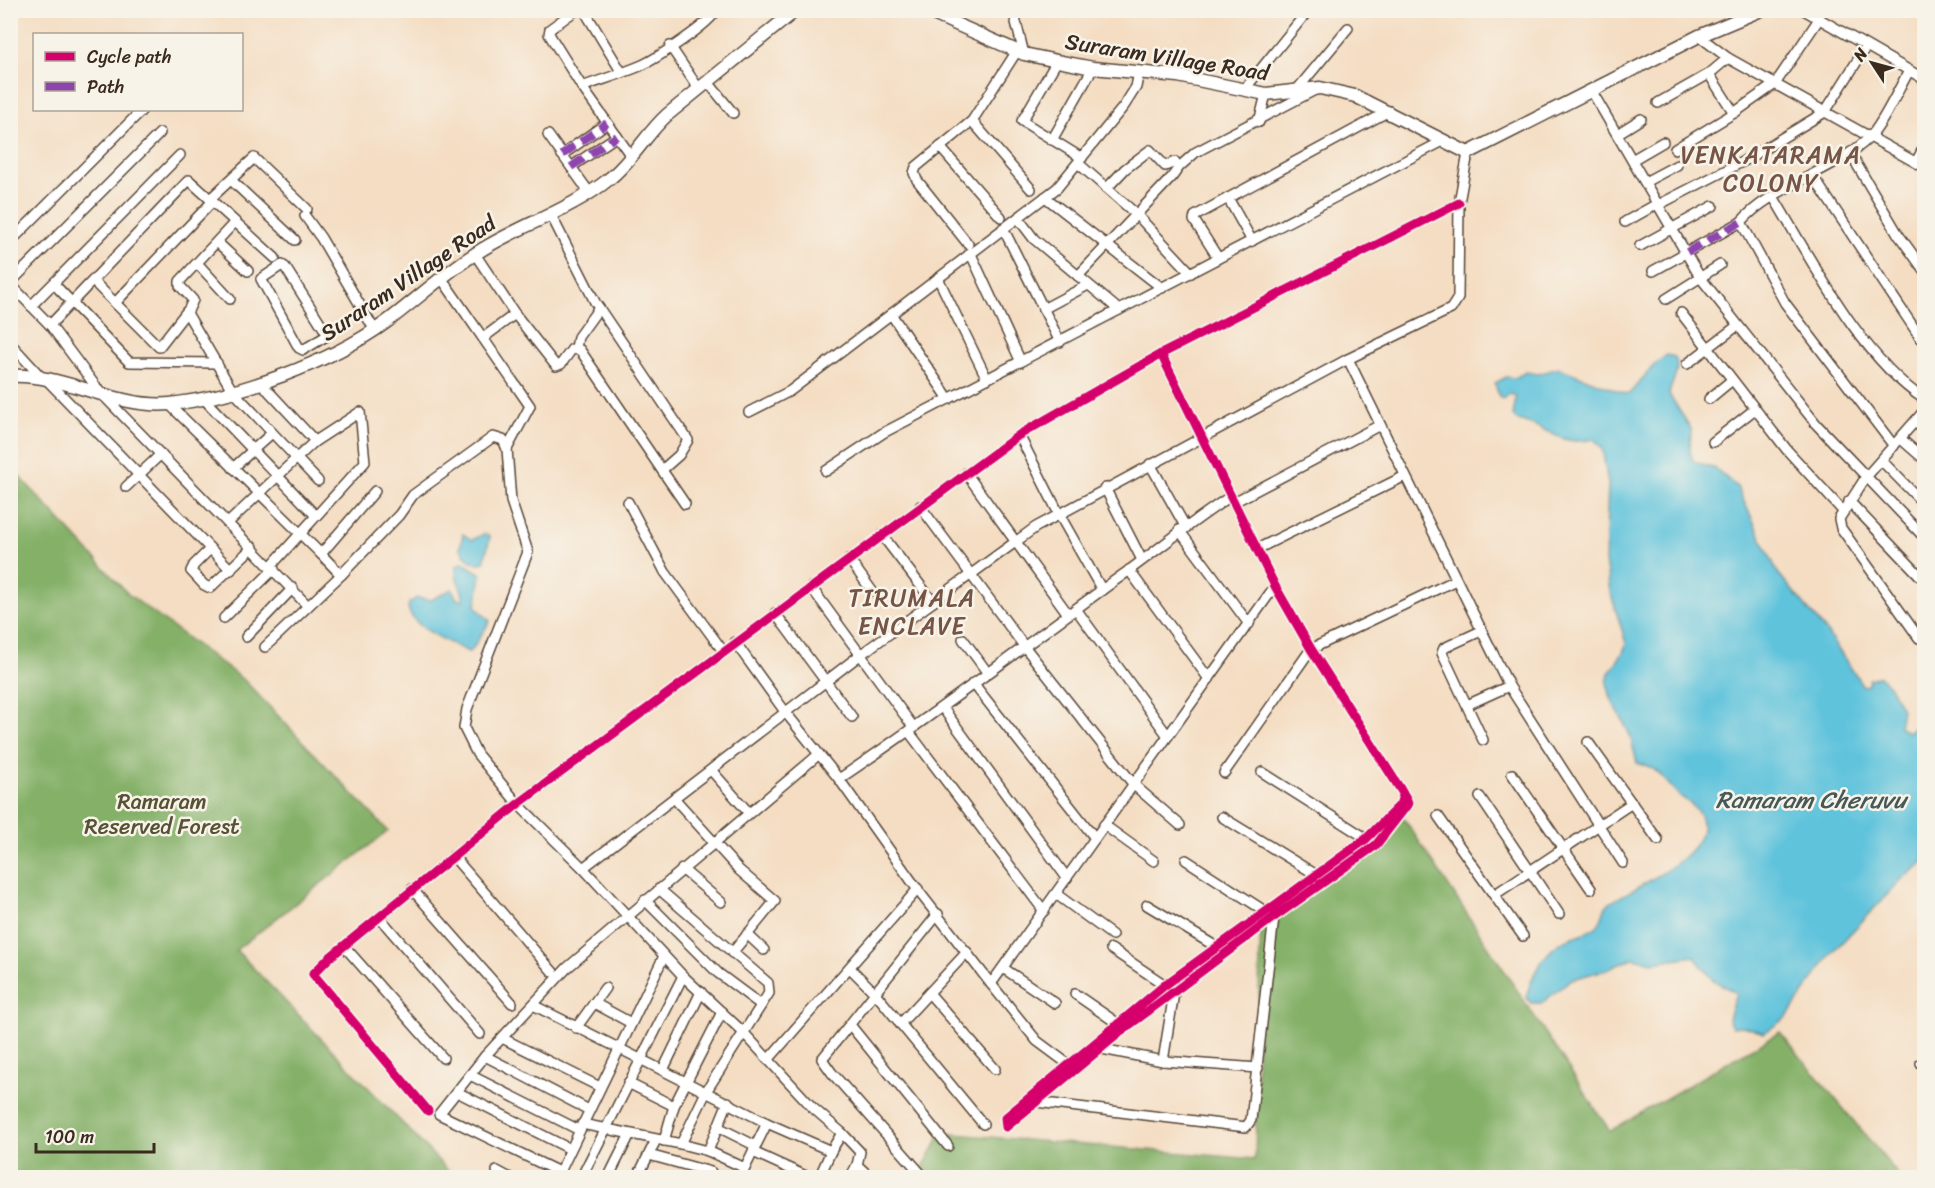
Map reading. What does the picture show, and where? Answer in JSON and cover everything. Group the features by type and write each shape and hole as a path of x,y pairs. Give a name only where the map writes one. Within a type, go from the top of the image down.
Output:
{"main road":[{"name":"Suraram Village Road","path":"10,376 44,378 139,403 169,404 203,398 260,382 338,352 374,329 475,254 589,192 610,178 649,132 795,10"},
{"name":"Suraram Village Road","path":"924,10 1020,52 1057,61 1093,68 1178,76 1266,94 1320,88 1354,96 1389,111 1468,153"},
{"path":"1468,153 1743,14 1761,10"}],"street":[{"path":"576,10 549,31 582,87 631,156"},
{"path":"584,10 622,73"},
{"path":"1012,10 1020,52 972,121 916,167 914,173 969,248 1021,362"},
{"path":"1804,10 1924,79"},
{"path":"582,87 643,65 714,12"},
{"path":"1244,90 1307,12"},
{"path":"1675,149 1734,113 1775,84 1819,19"},
{"path":"1295,92 1348,27"},
{"path":"1700,36 1728,58 1920,165 1924,147"},
{"path":"670,46 704,85 733,113"},
{"path":"1624,222 1744,161 1825,112 1866,47"},
{"path":"1658,103 1709,74 1728,58"},
{"path":"1057,61 1022,121 1081,161 1136,214 1191,273"},
{"path":"1052,140 1093,68"},
{"path":"1653,271 1741,222 1774,198 1850,153 1870,137 1909,70"},
{"path":"749,412 790,391 938,278 969,248 1018,218 1046,196 1081,161 1124,106 1136,87 1139,72"},
{"path":"1709,74 1734,113"},
{"path":"1078,276 1179,167 1196,152 1259,122 1320,88"},
{"path":"1591,90 1700,277 1817,425 1924,537"},
{"path":"1259,122 1266,94"},
{"path":"10,242 141,111"},
{"path":"1218,258 1194,218 1389,111"},
{"path":"1617,134 1641,119"},
{"path":"972,121 1031,189"},
{"path":"562,154 607,123"},
{"path":"160,133 10,283 50,325 100,392 273,567 308,606"},
{"path":"548,135 589,192"},
{"path":"571,167 617,136"},
{"path":"826,471 883,433 1443,141"},
{"path":"1632,160 1663,142"},
{"path":"940,147 1001,217"},
{"path":"1107,188 1125,169 1150,150 1165,166 1175,162 1179,167"},
{"path":"583,868 860,655 1015,542 1059,514 1150,464 1348,359 1451,309 1458,298 1459,203 1468,153"},
{"path":"1850,153 1898,234 1924,270"},
{"path":"31,306 180,155"},
{"path":"115,303 211,200 255,159 306,213 374,329"},
{"path":"1645,182 1677,165"},
{"path":"1812,175 1924,343"},
{"path":"50,325 94,282 189,180 275,258"},
{"path":"231,180 295,240"},
{"path":"1046,196 1162,288"},
{"path":"1228,198 1252,241"},
{"path":"1774,198 1823,279 1868,344 1906,387 1924,399"},
{"path":"428,1111 314,974 344,946 518,804 1018,435 1161,354 1459,203"},
{"path":"1640,246 1713,206"},
{"path":"550,213 582,280 599,308 688,440 679,455 662,470"},
{"path":"1018,218 1034,239 1119,310"},
{"path":"1741,222 1785,303 1897,443 1924,459"},
{"path":"94,282 159,346 193,300 179,283 234,223"},
{"path":"1003,228 1060,342"},
{"path":"217,242 248,271"},
{"path":"475,254 515,314 556,366 576,348 578,337 599,308"},
{"path":"198,264 230,299"},
{"path":"1666,299 1720,265"},
{"path":"328,335 301,350 262,277 282,266 285,267 328,335 338,352"},
{"path":"938,278 987,379"},
{"path":"442,279 530,406 507,450"},
{"path":"54,284 129,362 218,363"},
{"path":"1043,309 1088,285"},
{"path":"187,311 232,390 295,460 318,481"},
{"path":"1682,313 1707,349 1787,450 1842,510"},
{"path":"483,338 515,314"},
{"path":"891,314 949,399"},
{"path":"1687,364 1737,326"},
{"path":"10,343 231,570"},
{"path":"576,348 580,350 685,504"},
{"path":"1161,354 1275,586 1311,649 1408,801 1406,809 1376,845 1274,916 1006,1126 1005,1118 1117,1023 1215,946 1366,838 1400,805 1404,795"},
{"path":"1348,359 1509,686 1623,863"},
{"path":"1708,399 1732,380"},
{"path":"260,382 314,442"},
{"path":"203,398 316,516"},
{"path":"169,404 341,575"},
{"path":"1713,442 1755,409"},
{"path":"1918,638 1841,528 1839,519 1842,510 1866,477 1924,411"},
{"path":"224,618 273,567 364,462 360,412 314,442 228,522"},
{"path":"1915,422 1924,430"},
{"path":"839,779 912,730 987,672 1130,570 1182,528 1232,499 1380,425"},
{"path":"233,468 272,434"},
{"path":"1018,435 1102,590"},
{"path":"265,647 341,575 399,515 413,495 493,437 503,440 507,450 511,501 528,552 467,709 464,728 477,754 518,804 583,868 683,976 722,1012 813,1108 860,1152 857,1165 850,1178"},
{"path":"126,487 161,454"},
{"path":"1882,461 1923,499"},
{"path":"1150,464 1182,528 1249,624"},
{"path":"966,473 1015,542 1072,611 1168,736"},
{"path":"1257,549 1405,476"},
{"path":"1106,488 1142,560"},
{"path":"321,554 375,491"},
{"path":"628,501 665,572 723,651"},
{"path":"1849,501 1924,580"},
{"path":"920,506 1024,646 1134,785 1180,825"},
{"path":"882,535 933,602"},
{"path":"210,549 194,565 192,574 210,588 253,547"},
{"path":"849,559 872,591"},
{"path":"1130,570 1209,679"},
{"path":"1224,773 1311,649 1456,580"},
{"path":"991,984 1275,586"},
{"path":"811,587 1044,911"},
{"path":"246,637 293,588"},
{"path":"775,613 852,717"},
{"path":"1481,631 1444,648 1442,653 1483,740"},
{"path":"963,639 987,672"},
{"path":"735,642 991,984 1037,1041 1068,1064"},
{"path":"973,683 1095,838"},
{"path":"1467,705 1509,686"},
{"path":"942,707 1067,878"},
{"path":"1588,742 1658,840"},
{"path":"664,956 558,1175 439,1114 485,1056 567,968 818,755"},
{"path":"711,770 749,813"},
{"path":"1262,772 1376,845"},
{"path":"1512,774 1591,889"},
{"path":"1480,797 1559,914"},
{"path":"674,798 739,870 775,901 732,953"},
{"path":"1494,895 1632,802"},
{"path":"1438,816 1523,936"},
{"path":"1222,817 1315,874"},
{"path":"1104,825 1154,861"},
{"path":"453,856 553,972"},
{"path":"1186,861 1274,916"},
{"path":"682,869 721,902"},
{"path":"412,889 512,1003"},
{"path":"658,889 770,986 769,993 706,1090 681,1144"},
{"path":"768,1060 918,889"},
{"path":"1056,894 1112,935"},
{"path":"645,900 718,973 761,1005"},
{"path":"1147,905 1215,946"},
{"path":"923,1176 822,1059 851,1026 938,914"},
{"path":"1028,1099 1246,1127 1253,1113 1274,916"},
{"path":"378,917 480,1034"},
{"path":"747,934 764,950"},
{"path":"344,946 443,1058"},
{"path":"1111,949 1166,985"},
{"path":"900,1024 967,952"},
{"path":"850,968 876,994 983,1124"},
{"path":"1003,968 1055,1003"},
{"path":"581,1178 683,976"},
{"path":"576,1028 605,988"},
{"path":"663,1070 701,992"},
{"path":"929,993 995,1069"},
{"path":"1163,1060 1174,993"},
{"path":"1075,994 1117,1023"},
{"path":"594,1003 631,1023"},
{"path":"533,1005 706,1090 767,1123 831,1151"},
{"path":"637,1178 660,1140 674,1106 722,1012"},
{"path":"851,1026 948,1146"},
{"path":"502,1038 600,1087"},
{"path":"1102,1049 1163,1060 1258,1068"},
{"path":"485,1056 589,1110"},
{"path":"470,1074 580,1127 605,1129 708,1151 743,1173 767,1123"},
{"path":"628,1083 674,1106"},
{"path":"457,1092 570,1149"},
{"path":"708,1151 728,1102"},
{"path":"718,1127 810,1178"},
{"path":"819,1178 842,1133"},
{"path":"608,1178 630,1134"},
{"path":"649,1155 710,1175 719,1156"},
{"path":"857,1165 871,1178"},
{"path":"497,1171 510,1178"}],"green space":[{"name":"Ramaram Reserved Forest","path":"10,466 128,594 245,681 388,831 236,950 454,1177 11,1177"},
{"path":"1403,817 1610,1131 1780,1032 1900,1177 917,1178 942,1133 1255,1159 1261,913"}],"water":[{"name":"Ramaram Cheruvu","path":"1667,355 1675,357 1677,362 1677,371 1669,394 1691,429 1690,452 1693,461 1716,469 1737,487 1778,573 1825,630 1863,686 1868,685 1869,679 1879,676 1889,685 1902,709 1899,727 1907,732 1914,728 1921,718 1924,706 1924,862 1902,879 1830,955 1787,1017 1764,1033 1742,1026 1732,1027 1728,1019 1736,993 1713,980 1694,956 1653,962 1633,958 1611,968 1570,980 1542,1003 1531,1003 1527,998 1535,972 1553,949 1560,943 1597,926 1607,905 1651,880 1684,857 1696,844 1702,830 1700,815 1694,807 1676,793 1654,770 1637,763 1630,735 1611,698 1607,683 1609,673 1623,653 1626,643 1610,591 1605,562 1608,484 1602,448 1594,439 1571,441 1517,420 1513,416 1516,396 1510,394 1503,399 1499,397 1495,383 1506,377 1515,378 1526,372 1538,374 1559,368 1626,394 1630,393 1655,364"},
{"path":"463,534 472,540 484,534 490,537 484,562 473,562 465,555 460,548"},
{"path":"462,562 481,574 476,607 490,621 471,651 468,652 430,632 413,618 409,611 409,603 417,598 431,600 452,589 457,599 463,600 456,572 456,567"}],"marked path":[{"path":"562,155 607,123"},
{"path":"571,167 617,136"},
{"path":"1687,252 1741,222"}],"cycle path":[{"path":"428,1111 313,974 329,958 518,804 1019,435 1161,354 1459,203"},
{"path":"1161,354 1275,586 1311,649 1406,798 1408,804 1376,845 1274,917 1124,1029 1006,1127 1005,1118 1165,985 1366,839 1400,805 1403,795"}],"district":[{"name":"VENKATARAMA COLONY","path":"1771,169"},
{"name":"TIRUMALA ENCLAVE","path":"912,612"}]}
